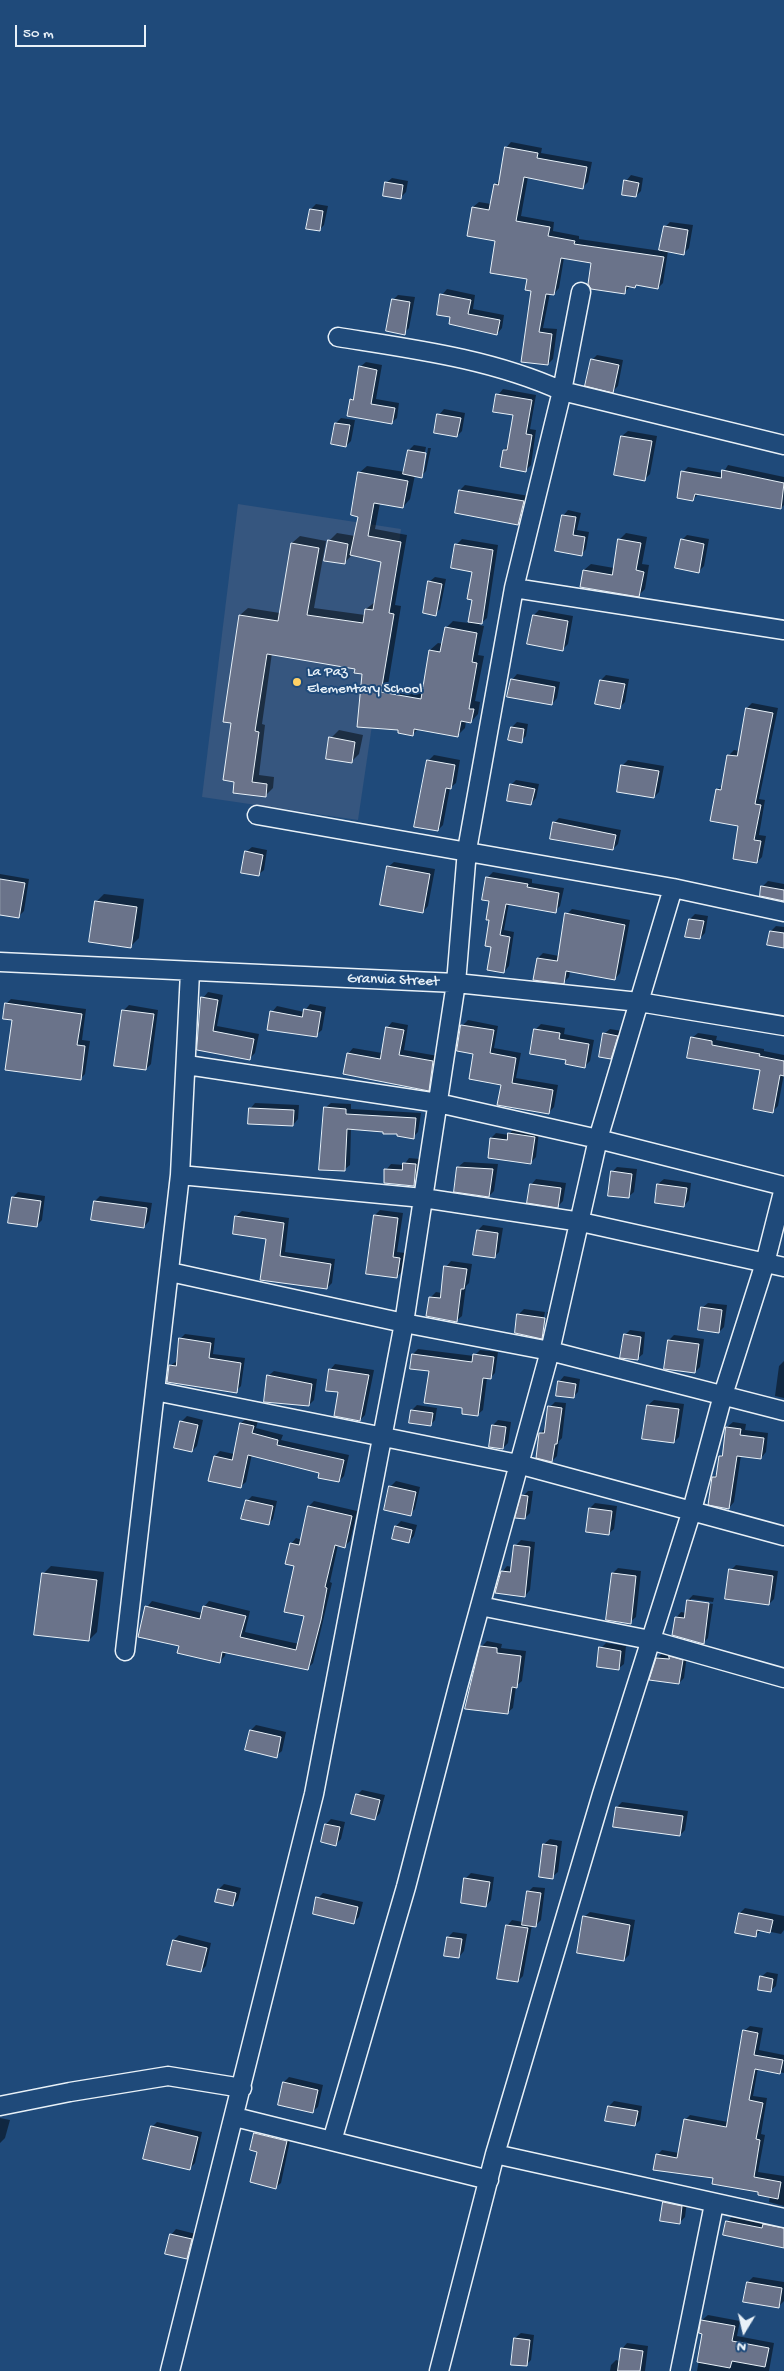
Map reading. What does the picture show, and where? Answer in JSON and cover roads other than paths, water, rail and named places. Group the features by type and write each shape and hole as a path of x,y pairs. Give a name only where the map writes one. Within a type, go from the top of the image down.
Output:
{"street":[{"path":"170,2371 235,2117 314,1794 404,1323 456,983 467,850 514,588 562,392 581,292"},
{"path":"338,337 448,355 543,383 562,392 784,445"},
{"path":"514,588 784,630"},
{"path":"256,815 467,850 673,888 784,912"},
{"path":"332,2141 406,1887 518,1464 550,1351 581,1222 598,1139 673,888"},
{"name":"Granvia Street","path":"0,962 456,983 639,1002 784,1026"},
{"path":"125,1650 180,1175 187,1065 190,972"},
{"path":"187,1065 438,1103 598,1139 784,1187 766,1263 724,1395 692,1510 650,1640 495,2154 440,2371"},
{"path":"180,1175 423,1198 581,1222 784,1267"},
{"path":"170,1272 404,1323 550,1351 784,1411"},
{"path":"155,1391 518,1464 784,1536"},
{"path":"480,1606 650,1640 784,1678"},
{"path":"0,2106 168,2076 242,2088"},
{"path":"235,2117 489,2180"},
{"path":"495,2154 784,2218"},
{"path":"680,2371 714,2204"}],"place":[{"name":"La Paz Elementary School","path":"297,682"}]}
